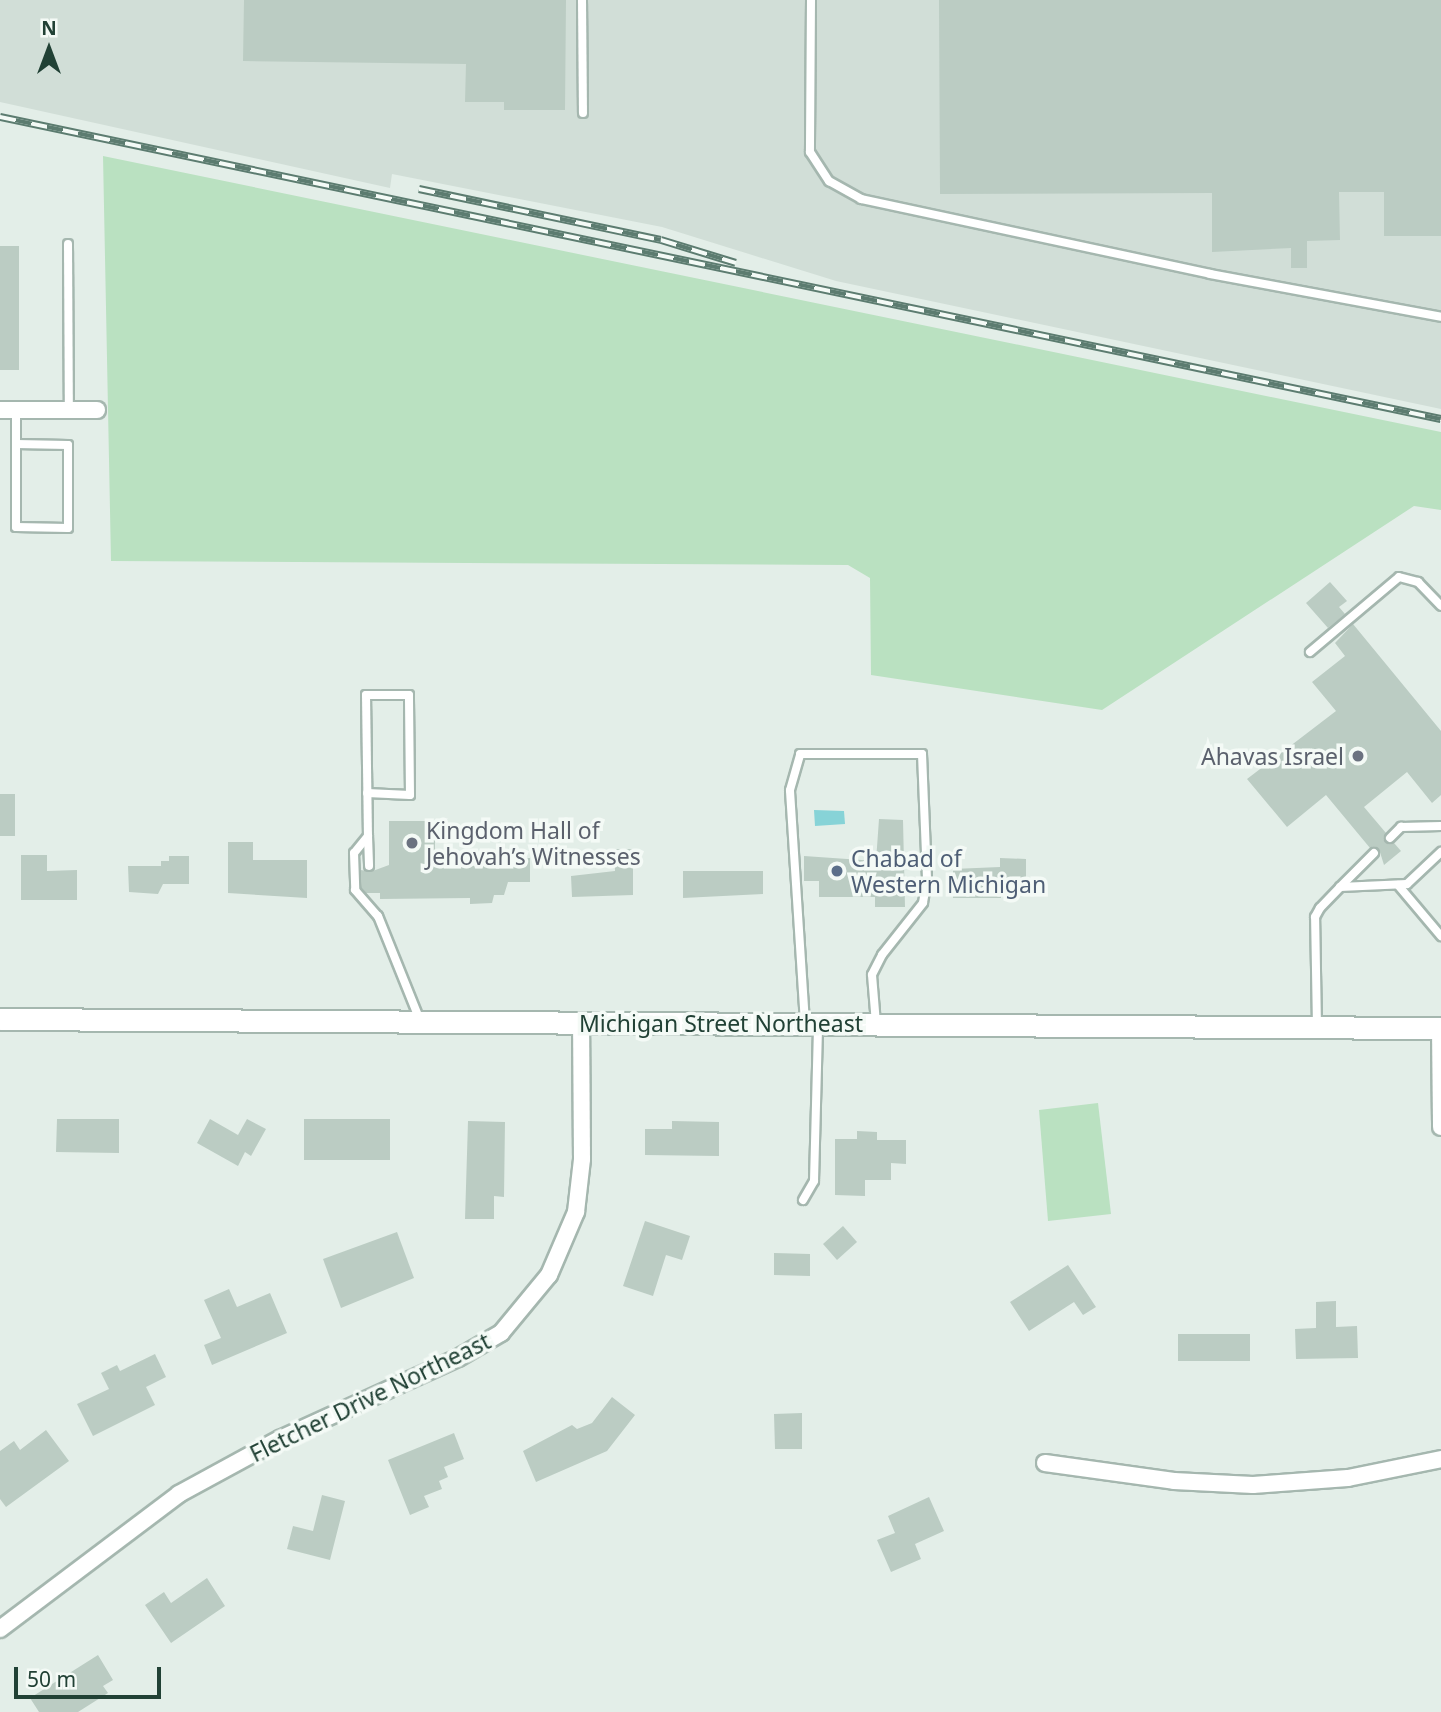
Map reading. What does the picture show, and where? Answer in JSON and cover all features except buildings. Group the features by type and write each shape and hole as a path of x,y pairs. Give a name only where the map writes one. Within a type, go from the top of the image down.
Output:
{"main road":[{"name":"Michigan Street Northeast","path":"0,1018 1440,1028"}],"street":[{"path":"8,410 97,411"},
{"name":"Fletcher Drive Northeast","path":"0,1629 179,1494 280,1439 458,1358 501,1333 549,1275 576,1212 582,1159 581,1022"},
{"path":"1440,1028 1441,1127"},
{"path":"1045,1463 1174,1481 1253,1485 1349,1478 1441,1459"}],"lane":[{"path":"582,0 583,113"},
{"path":"811,0 810,152 829,181 861,199 1210,274 1441,317"},
{"path":"68,244 69,411"},
{"path":"8,410 16,444 16,527 68,528 68,445 16,444"},
{"path":"1310,652 1399,577 1419,582 1441,606"},
{"path":"367,793 410,795 409,695 366,695 367,793 369,866"},
{"path":"803,1199 814,1181 811,1023 790,790 800,754 922,754 927,880 923,903 882,955 872,975 876,1024"},
{"path":"1390,838 1401,827 1441,826"},
{"path":"368,836 354,853 355,890 378,916 420,1021"},
{"path":"1340,887 1408,884 1441,852"},
{"path":"1317,1027 1315,917 1374,853"},
{"path":"1398,885 1441,936"}],"shaded area":[{"path":"0,0 1441,0 1441,409 836,281 662,227 392,174 390,188 0,102"}],"green space":[{"path":"103,156 1441,432 1441,510 1414,506 1102,710 871,675 870,578 848,565 111,561"},
{"path":"1098,1103 1111,1214 1048,1221 1039,1110"}],"water":[{"path":"814,810 844,811 845,824 815,826"}],"railway":[{"path":"0,117 1441,419"},
{"path":"419,189 661,240 736,263"}],"place":[{"name":"Ahavas Israel","path":"1358,756"},
{"name":"Kingdom Hall of Jehovah’s Witnesses","path":"412,843"},
{"name":"Chabad of Western Michigan","path":"837,871"}]}
